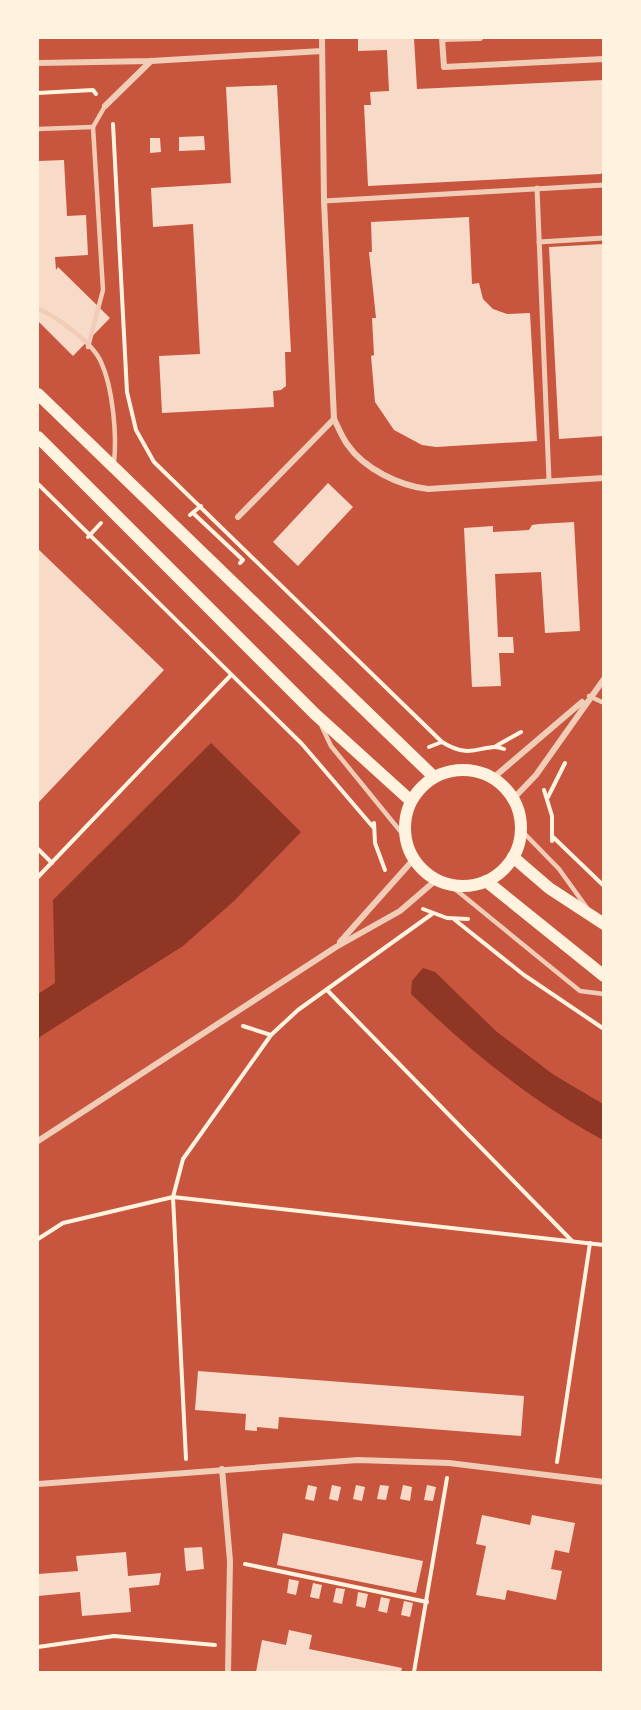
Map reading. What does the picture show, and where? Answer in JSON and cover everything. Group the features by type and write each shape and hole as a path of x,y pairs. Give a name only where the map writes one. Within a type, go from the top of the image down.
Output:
{"main road":[{"path":"38,393 113,469 434,777"},
{"path":"38,437 315,714 411,801"},
{"path":"463,770 493,778 513,799 519,814 521,830 513,857 502,872 486,881 468,886 450,885 436,880 414,860 405,837 406,815 411,801 434,777 463,770"},
{"path":"513,857 549,888 603,924"},
{"path":"486,881 603,976"}],"street":[{"path":"322,38 324,201 334,419 348,446 376,469 405,485 428,489 603,478"},
{"path":"480,38 442,38 444,66 603,59"},
{"path":"38,63 151,61 322,51"},
{"path":"105,106 151,61"},
{"path":"324,201 603,185"},
{"path":"537,188 549,480"},
{"path":"539,242 603,238"},
{"path":"238,517 334,419"},
{"path":"513,799 544,764 589,696 603,679"},
{"path":"493,778 589,696"},
{"path":"336,947 414,860"},
{"path":"38,1141 336,947 400,911 436,880"},
{"path":"38,1484 358,1460 449,1463 603,1482"},
{"path":"222,1469 230,1561 231,1647 228,1672"}],"lane":[{"path":"88,347 103,290 93,127 105,106"},
{"path":"38,129 93,127"},
{"path":"38,309 60,320 100,359 109,384 115,452 113,469"},
{"path":"589,696 603,703"},
{"path":"315,714 331,746 405,837"},
{"path":"521,830 559,869 592,915"},
{"path":"450,885 580,991 603,994"}],"path":[{"path":"38,93 93,90 113,120 127,392 136,430 154,462 442,742"},
{"path":"38,484 302,744 373,828"},
{"path":"193,513 243,561 240,564"},
{"path":"38,877 231,675"},
{"path":"552,837 603,886"},
{"path":"38,849 52,863"},
{"path":"186,1472 172,1197 183,1159 271,1035 298,1010 432,914 454,920 524,975 603,1029"},
{"path":"327,990 572,1241"},
{"path":"225,1020 271,1035"},
{"path":"38,1239 63,1223 172,1197 603,1245"},
{"path":"555,1476 590,1243"},
{"path":"414,1672 449,1463"},
{"path":"230,1561 427,1602"},
{"path":"38,1647 114,1636 231,1647"}],"shaded area":[{"path":"211,743 301,832 234,901 183,946 38,1038 38,994 55,983 53,900"},
{"path":"423,968 435,972 497,1032 554,1075 603,1104 603,1140 551,1109 502,1074 411,994 412,981"}],"building":[{"path":"358,38 414,38 417,89 604,80 604,170 601,174 368,186 364,105 371,105 370,92 389,91 387,50 358,51"},
{"path":"277,85 291,352 285,352 286,386 281,390 273,391 274,407 162,413 159,356 200,354 193,224 153,227 151,188 231,183 226,87"},
{"path":"204,136 205,150 179,151 179,137"},
{"path":"150,138 160,138 161,152 150,153"},
{"path":"64,160 67,216 86,215 88,255 55,257 56,270 58,267 110,318 73,356 38,321 38,161"},
{"path":"469,217 472,284 479,283 483,299 493,309 507,314 530,313 537,441 436,447 422,445 394,430 375,402 371,356 374,355 372,318 376,318 369,252 372,252 371,222"},
{"path":"604,244 604,436 559,439 549,247"},
{"path":"328,483 353,507 298,566 273,542"},
{"path":"574,522 580,631 545,633 541,572 495,574 498,637 513,637 514,653 499,653 501,686 472,687 464,528 493,526 493,532 529,530 532,525"},
{"path":"38,549 164,670 38,803"},
{"path":"198,1371 524,1396 521,1436 279,1417 278,1429 257,1427 257,1431 245,1430 246,1414 195,1410"},
{"path":"308,1485 317,1487 314,1501 305,1499"},
{"path":"332,1485 341,1487 338,1501 329,1499"},
{"path":"356,1485 365,1487 362,1501 353,1499"},
{"path":"380,1485 389,1486 386,1500 377,1499"},
{"path":"403,1485 412,1487 410,1501 400,1499"},
{"path":"427,1485 436,1487 433,1501 424,1500"},
{"path":"482,1515 530,1525 532,1515 575,1523 569,1553 555,1550 551,1569 562,1571 556,1600 507,1590 505,1600 476,1595 486,1546 476,1544"},
{"path":"283,1533 423,1561 416,1593 277,1565"},
{"path":"202,1547 204,1569 186,1571 184,1548"},
{"path":"126,1552 128,1576 161,1573 159,1585 129,1588 131,1612 82,1616 80,1592 38,1596 38,1574 78,1571 76,1556"},
{"path":"289,1579 299,1581 296,1595 287,1593"},
{"path":"313,1583 322,1585 319,1599 310,1597"},
{"path":"336,1588 345,1589 342,1604 333,1602"},
{"path":"358,1592 368,1594 365,1608 356,1606"},
{"path":"381,1597 390,1599 387,1613 378,1611"},
{"path":"404,1601 413,1603 410,1617 401,1615"},
{"path":"289,1630 312,1635 309,1649 402,1668 401,1672 256,1672 262,1640 286,1645"}]}
